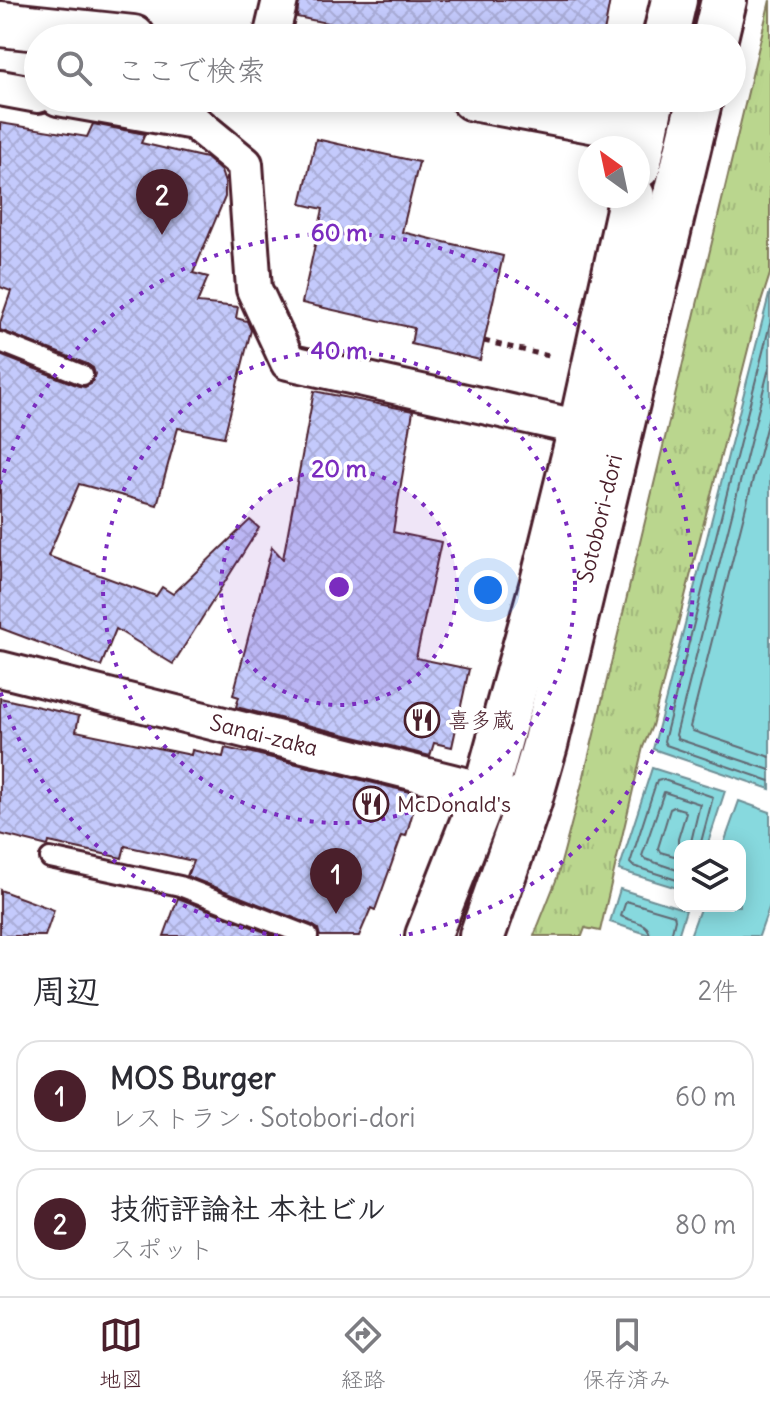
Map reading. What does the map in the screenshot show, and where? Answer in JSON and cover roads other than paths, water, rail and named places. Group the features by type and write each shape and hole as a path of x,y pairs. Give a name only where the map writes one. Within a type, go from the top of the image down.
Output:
{"main road":[{"path":"668,24 674,0"},
{"path":"718,24 724,0"},
{"path":"0,24 24,27"},
{"path":"546,112 645,131"},
{"name":"Sotobori-dori","path":"482,936 545,745 697,112"},
{"name":"Sotobori-dori","path":"428,936 486,789 542,586 581,428 629,208"}],"street":[{"path":"274,24 280,0"},
{"path":"0,88 24,92"},
{"path":"137,112 194,122 245,164 254,289 288,362 581,428"},
{"name":"Sanai-zaka","path":"0,669 529,801"}],"lane":[{"path":"0,342 83,375"},
{"path":"50,858 180,886 308,936"}],"water":[{"path":"770,291 770,789 653,749"},
{"path":"652,768 725,791 709,840 674,840 674,887 619,870"},
{"path":"739,801 770,812 770,905 759,936 690,936 699,912 746,912 746,840 725,840"},
{"path":"620,889 674,906 674,912 685,912 678,936 653,936 610,922"}],"place":[{"name":"技術評論社 本社ビル","path":"162,235"},
{"name":"喜多蔵","path":"422,720"},
{"name":"McDonald's","path":"371,804"},
{"name":"MOS Burger","path":"336,914"}]}
